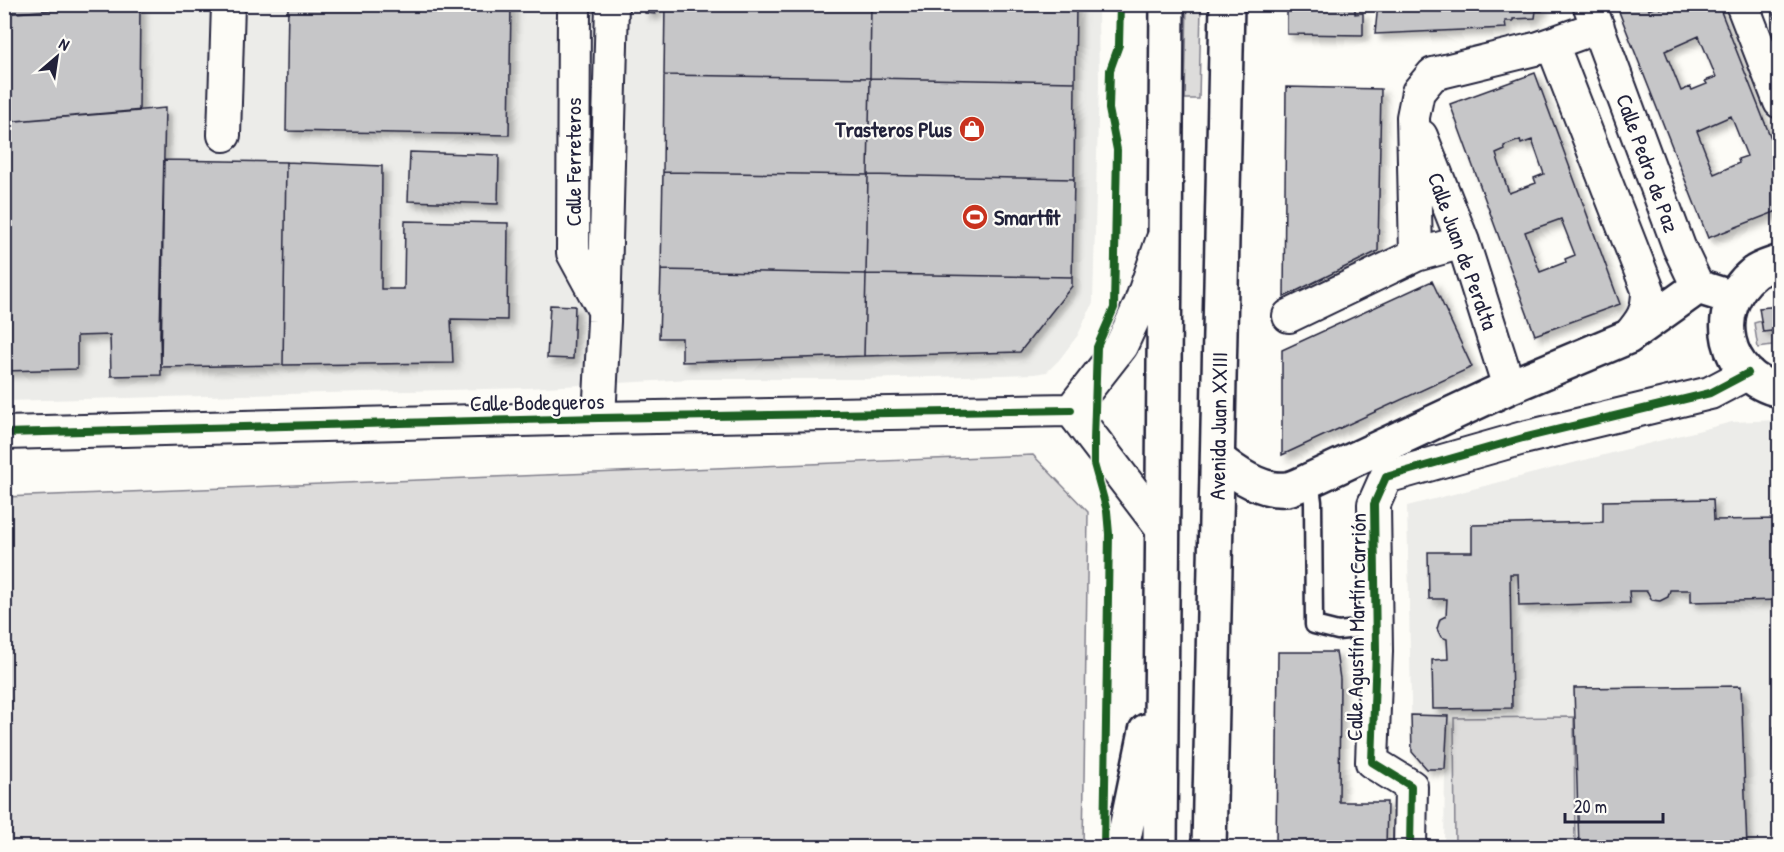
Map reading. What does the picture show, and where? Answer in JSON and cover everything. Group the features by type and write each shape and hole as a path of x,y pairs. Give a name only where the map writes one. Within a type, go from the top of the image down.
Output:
{"main road":[{"path":"1160,848 1167,4"},
{"name":"Avenida Juan XXIII","path":"1209,848 1227,4"},
{"path":"1779,262 1754,273 1733,298 1726,330 1737,363 1764,386 1779,390"},
{"path":"1218,459 1234,472 1267,487 1287,489 1509,387 1628,338 1698,287 1733,298"},
{"path":"1122,848 1161,662"}],"street":[{"path":"224,135 228,4"},
{"name":"Calle Ferreteros","path":"573,4 573,254 605,311"},
{"name":"Calle Ferreteros","path":"599,418 605,311 612,4"},
{"path":"1742,4 1779,102"},
{"path":"1552,44 1593,16"},
{"name":"Calle Pedro de Paz","path":"1593,16 1679,248 1698,287"},
{"name":"Calle Juan de Peralta","path":"1416,255 1413,117 1418,92 1433,74 1552,44"},
{"name":"Calle Pedro de Paz","path":"1552,44 1648,290 1648,306 1644,318 1628,338"},
{"name":"Calle Juan de Peralta","path":"1413,117 1463,242 1509,387"},
{"path":"1162,529 1071,410 1121,346 1140,305 1166,229"},
{"path":"1289,316 1416,255 1463,242"},
{"name":"Calle Agustín Martín Carrión","path":"1410,848 1411,786 1372,762 1376,627 1374,504 1386,477 1523,438 1710,393 1748,373"},
{"name":"Calle Bodegueros","path":"4,433 599,418 1071,410"}],"lane":[{"path":"1310,480 1313,502 1314,625 1338,631 1376,627"}],"shaded area":[{"path":"4,5 1098,5 1099,84 1093,302 1078,335 1059,360 1047,372 1034,374 865,379 692,379 527,388 5,401"},
{"path":"1187,5 1201,5 1199,99 1185,99"},
{"path":"1761,321 1763,332 1779,330 1779,345 1758,348 1754,323"},
{"path":"1779,420 1779,847 1444,847 1445,770 1427,769 1412,752 1407,506 1732,422"},
{"path":"1033,455 1088,512 1083,847 5,847 5,497"},
{"path":"1574,717 1575,847 1455,847 1454,718"},
{"path":"1773,727 1779,727 1779,847 1775,847"}],"building":[{"path":"4,4 123,4 4,14"},
{"path":"140,4 139,111 4,122 4,14"},
{"path":"288,4 511,4 509,135 286,131"},
{"path":"646,4 656,4 655,14 645,13"},
{"path":"665,4 871,4 870,78 664,75"},
{"path":"871,4 1076,4 1075,82 870,78"},
{"path":"1287,4 1355,4 1355,14 1363,13 1363,35 1287,34"},
{"path":"1378,4 1542,4 1542,11 1536,11 1535,18 1505,21 1506,28 1375,34"},
{"path":"1616,4 1647,4 1649,10 1658,6 1660,9 1672,4 1718,4 1780,161 1780,210 1708,238","holes":["1699,36 1716,77 1705,81 1707,84 1692,90 1690,87 1681,91 1665,51","1731,116 1747,156 1738,159 1739,163 1714,174 1697,131"]},
{"path":"1769,4 1780,4 1780,30 1771,9"},
{"path":"1535,73 1620,304 1535,335 1450,104","holes":["1520,140 1521,144 1532,140 1544,174 1534,178 1536,183 1509,193 1496,154 1505,150 1504,146","1561,219 1575,255 1565,259 1566,262 1540,272 1525,232"]},
{"path":"664,75 870,78 868,175 663,172"},
{"path":"870,78 1075,82 1074,179 868,175"},
{"path":"1286,87 1381,89 1378,251 1284,297"},
{"path":"165,108 161,375 111,376 110,335 77,336 77,369 4,371 4,122"},
{"path":"410,152 499,155 498,204 408,201"},
{"path":"164,160 286,162 283,365 161,367"},
{"path":"286,162 382,166 381,289 404,289 405,221 508,223 507,320 451,319 453,363 283,365"},
{"path":"663,172 868,175 866,274 661,270"},
{"path":"868,175 1074,179 1072,277 866,274"},
{"path":"661,270 866,274 864,356 682,362 682,338 659,338"},
{"path":"866,274 1072,277 1072,286 1020,352 864,356"},
{"path":"1432,281 1472,367 1282,455 1282,350"},
{"path":"550,305 575,306 573,359 547,358"},
{"path":"1780,306 1780,330 1763,332 1759,308"},
{"path":"1713,499 1714,520 1780,519 1780,600 1691,602 1691,590 1670,590 1668,597 1660,601 1652,600 1647,591 1629,591 1630,603 1519,606 1518,574 1510,574 1512,708 1433,709 1432,660 1448,659 1447,639 1441,637 1437,629 1440,619 1446,616 1447,599 1429,599 1428,552 1472,552 1472,525 1603,522 1603,501"},
{"path":"1278,652 1336,652 1340,679 1339,802 1387,802 1386,848 1276,848"},
{"path":"1741,686 1747,848 1579,848 1574,688"},
{"path":"1411,715 1448,716 1445,769 1427,769 1412,752"}],"cycle path":[{"path":"1104,848 1109,534 1107,511 1094,464 1094,441 1097,347 1114,308 1117,150 1109,109 1110,70 1119,45 1120,4"},
{"path":"1410,848 1411,786 1372,762 1376,651 1374,504 1386,477 1523,438 1710,393 1748,373"},
{"path":"4,433 599,418 1071,410"}],"place":[{"name":"Trasteros Plus","path":"972,129"},
{"name":"Smartfit","path":"975,217"}]}
